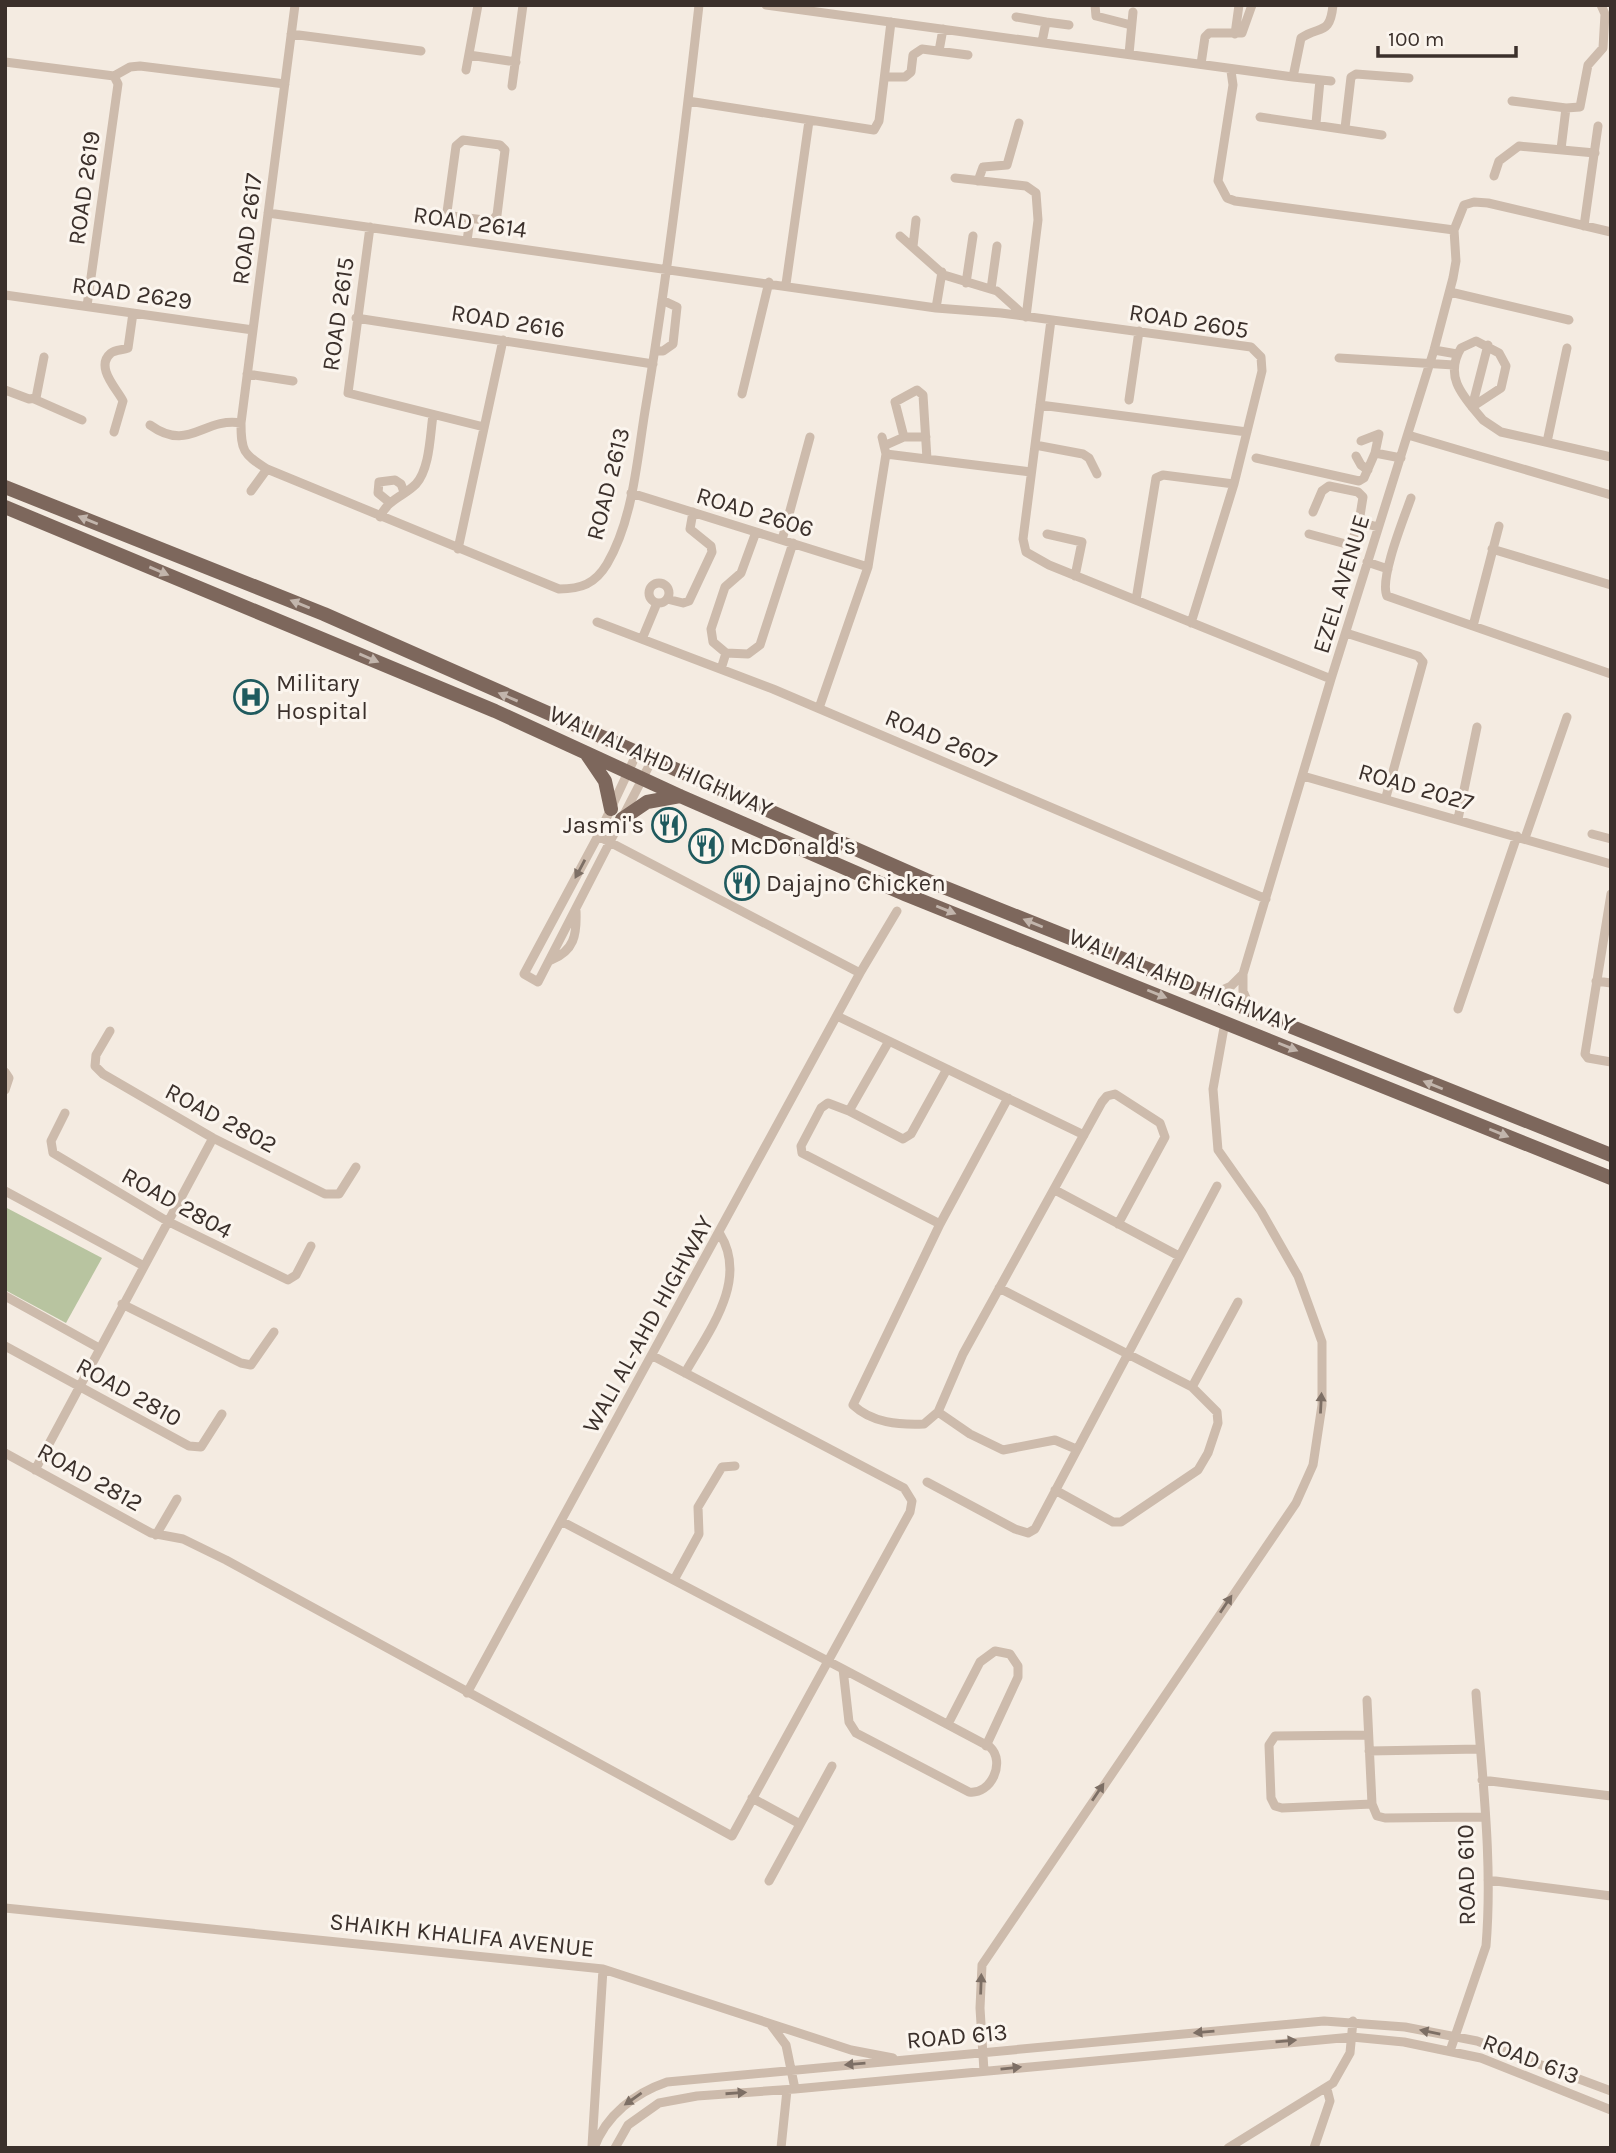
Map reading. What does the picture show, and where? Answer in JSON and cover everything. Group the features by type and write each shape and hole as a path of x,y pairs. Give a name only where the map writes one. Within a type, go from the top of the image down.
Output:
{"main road":[{"name":"WALI AL AHD HIGHWAY","path":"5,487 324,614 638,753 643,769 680,796 908,895 1611,1178"},
{"name":"WALI AL AHD HIGHWAY","path":"5,508 495,710 585,752 643,769 768,818 797,824 1232,1004 1611,1155"},
{"path":"585,752 604,780 617,814 647,802 680,796"},
{"path":"1225,1022 1232,1004"}],"street":[{"name":"ROAD 2617","path":"247,457 241,441 241,423 295,5"},
{"path":"466,70 478,5"},
{"path":"512,86 523,5"},
{"name":"ROAD 2613","path":"247,457 267,469 380,517 559,589 578,589 593,582 607,565 631,493 655,351 699,5"},
{"path":"766,5 827,9 891,22 1201,64 1231,71 1331,81"},
{"path":"1095,5 1096,16 1102,20 1131,25"},
{"path":"1235,34 1239,5"},
{"path":"1201,64 1205,37 1209,33 1235,34 1246,29 1252,5"},
{"path":"1293,77 1301,38 1327,27 1332,20 1333,5"},
{"path":"1512,101 1566,108 1580,107 1588,65 1603,48 1605,14 1601,5"},
{"path":"1129,54 1133,12"},
{"path":"1016,17 1069,26"},
{"path":"688,101 874,130 879,121 891,22"},
{"path":"1042,43 1045,22"},
{"path":"939,51 943,29"},
{"path":"291,34 421,51"},
{"path":"885,77 905,77 911,72 916,51 968,55"},
{"path":"469,55 516,62"},
{"path":"5,62 114,76 130,67 140,66 285,84"},
{"path":"1231,71 1233,85 1218,181 1227,198 1454,230"},
{"path":"1345,128 1351,77 1356,74 1409,78"},
{"name":"ROAD 2619","path":"87,306 117,89 114,76"},
{"path":"1316,123 1320,80"},
{"path":"1561,149 1566,108"},
{"path":"1260,117 1316,123 1382,135"},
{"path":"666,269 786,284 809,121"},
{"path":"978,181 983,167 1007,165 1019,123"},
{"path":"1598,126 1584,226 1611,232"},
{"path":"463,140 502,146 506,153 496,218 489,221 470,219 452,216 447,212 457,143 463,140"},
{"path":"1494,176 1499,161 1519,146 1595,153"},
{"path":"956,178 1026,186 1036,193 1038,220 1026,317"},
{"name":"EZEL AVENUE","path":"1252,1012 1243,991 1243,974 1331,679 1431,361 1456,261 1454,230 1464,205 1474,202 1488,203 1584,226"},
{"name":"ROAD 2614","path":"268,212 666,269"},
{"path":"467,240 470,219"},
{"path":"913,246 916,220"},
{"name":"ROAD 2615","path":"370,227 348,393 484,427"},
{"path":"900,236 942,272 1007,297 1026,317"},
{"path":"966,283 973,236"},
{"path":"991,289 997,246"},
{"path":"936,308 942,272"},
{"path":"742,394 769,282"},
{"name":"ROAD 2605","path":"786,284 936,308 1001,313 1139,331 1247,346 1255,350 1263,366 1234,484 1191,623"},
{"path":"1450,292 1569,320"},
{"name":"ROAD 2629","path":"5,295 253,330"},
{"path":"655,351 671,348 674,334 677,307 662,300"},
{"path":"114,432 122,398 107,380 108,359 113,352 128,348 133,313"},
{"name":"ROAD 2616","path":"356,318 653,363"},
{"path":"1051,320 1023,548 1049,565 1331,679"},
{"path":"1129,400 1139,331"},
{"path":"458,549 503,340"},
{"path":"1472,407 1492,396 1505,380 1505,361 1488,345 1470,341 1457,354 1454,365 1455,384 1472,407 1491,428 1611,457"},
{"path":"1472,407 1488,345"},
{"path":"1547,442 1567,348"},
{"path":"1434,350 1457,354"},
{"path":"34,400 38,394 44,357"},
{"path":"1339,358 1416,363 1431,361 1454,365"},
{"path":"247,374 293,381"},
{"path":"5,390 82,420"},
{"path":"904,437 895,402 917,390 923,395 927,459"},
{"path":"1040,405 1247,432"},
{"path":"380,517 389,502 418,482 423,472 433,415"},
{"path":"150,425 161,433 187,437 219,422 241,423"},
{"path":"1256,458 1353,481 1364,478 1375,453 1379,434 1361,441"},
{"path":"1408,435 1611,495"},
{"path":"782,540 810,437"},
{"path":"885,445 904,437 926,437"},
{"path":"885,445 927,459 1031,472"},
{"path":"819,708 868,567 885,445"},
{"path":"1035,445 1083,454 1089,458 1097,474"},
{"path":"1375,453 1401,458"},
{"path":"1356,456 1361,466 1368,470"},
{"path":"251,491 267,469"},
{"path":"1136,600 1156,478 1163,475 1234,484"},
{"path":"389,502 378,493 379,482 395,480 401,484 404,492"},
{"path":"1309,534 1351,543 1359,522 1363,497 1358,492 1329,486 1322,491 1313,512"},
{"name":"ROAD 2606","path":"631,493 868,567"},
{"path":"1411,498 1388,569 1385,589 1387,596 1611,674"},
{"path":"642,639 657,603 667,599 683,603 689,601 712,550 690,529 693,512"},
{"path":"1359,522 1378,527"},
{"path":"1473,626 1499,527"},
{"path":"756,532 741,573 725,587 711,629 713,642 726,653 748,654 760,645 793,543"},
{"path":"1047,534 1082,542 1075,576"},
{"path":"1492,549 1611,585"},
{"path":"1367,562 1388,569"},
{"path":"657,603 649,593 658,583 668,590 667,599"},
{"name":"ROAD 2607","path":"597,622 819,708 1266,900"},
{"path":"1346,633 1418,656 1423,662 1386,797"},
{"path":"721,669 726,653"},
{"path":"1458,1009 1567,717"},
{"path":"1458,819 1477,727"},
{"path":"643,769 617,814 598,836 524,974 538,982 611,842 617,814 643,769"},
{"name":"ROAD 2027","path":"1303,776 1386,797 1611,864"},
{"path":"1592,834 1611,839"},
{"path":"598,836 860,973"},
{"path":"1611,894 1586,1055 1611,1062"},
{"name":"WALI AL-AHD HIGHWAY","path":"467,1693 720,1234 860,973 897,911"},
{"path":"1208,994 1226,989 1243,974"},
{"path":"1596,981 1611,983"},
{"path":"837,1016 1084,1135"},
{"path":"984,2071 982,1965 1296,1503 1313,1465 1322,1405 1322,1342 1298,1276 1261,1211 1218,1150 1213,1089 1225,1022"},
{"name":"ROAD 2802","path":"110,1031 96,1055 95,1066 103,1074 213,1138 325,1194 339,1194 356,1167"},
{"path":"849,1111 889,1041"},
{"path":"940,1224 802,1153 801,1146 821,1108 828,1103 903,1139 908,1138 947,1069"},
{"path":"5,1072 9,1078 5,1090"},
{"path":"1008,1098 940,1224 853,1405 876,1419 898,1425 924,1424 938,1412 963,1354 1102,1102 1107,1096 1115,1094 1165,1129 1165,1137 1118,1223"},
{"name":"ROAD 2804","path":"65,1113 51,1140 53,1153 167,1221 288,1280 296,1275 311,1246"},
{"path":"35,1470 142,1265 213,1138"},
{"path":"927,1482 1027,1534 1035,1529 1217,1186"},
{"path":"1055,1190 1179,1256"},
{"path":"5,1191 142,1265"},
{"path":"685,1373 727,1293 730,1261 720,1234"},
{"path":"999,1288 1192,1388 1217,1412 1218,1423 1208,1452 1192,1475 1121,1522 1113,1522 1055,1490"},
{"path":"5,1296 99,1348"},
{"path":"1192,1388 1238,1302"},
{"path":"122,1304 241,1363 251,1364 259,1357 274,1332"},
{"name":"ROAD 2810","path":"5,1346 189,1446 201,1447 222,1414"},
{"path":"653,1356 910,1493 910,1512 752,1798 800,1824"},
{"path":"938,1412 1003,1450 1055,1440 1076,1449"},
{"name":"ROAD 2812","path":"5,1453 156,1535 183,1539 226,1560 732,1836 752,1798"},
{"path":"674,1580 700,1531 698,1507 722,1467 735,1466"},
{"name":"ROAD 2812","path":"156,1535 177,1499"},
{"path":"561,1521 948,1724 986,1745 996,1756 996,1772 985,1789 972,1793 859,1736 849,1722 843,1669"},
{"path":"948,1724 982,1658 995,1651 1010,1654 1018,1667 1018,1676 986,1745"},
{"name":"ROAD 610","path":"1450,2051 1486,1946 1488,1880 1476,1693"},
{"path":"1367,1700 1372,1804 1377,1816 1484,1817"},
{"path":"1368,1735 1275,1736 1269,1745 1271,1798 1275,1806 1282,1808 1372,1804"},
{"path":"1369,1751 1480,1749"},
{"path":"769,1881 832,1766"},
{"path":"1482,1780 1611,1796"},
{"path":"1488,1880 1611,1896"},
{"name":"SHAIKH KHALIFA AVENUE","path":"5,1908 603,1969 851,2050 902,2060"},
{"path":"593,2148 603,1969"},
{"name":"ROAD 613","path":"593,2148 598,2136 617,2110 648,2089 667,2082 1324,2021 1353,2021 1477,2041 1611,2091"},
{"path":"1228,2148 1327,2089 1343,2068 1352,2036 1353,2021"},
{"path":"769,2024 783,2039 793,2070 781,2148"},
{"name":"ROAD 613","path":"615,2148 628,2125 659,2103 697,2096 791,2090 1352,2036 1404,2042 1481,2058 1611,2110"},
{"path":"1314,2148 1330,2101 1327,2089"}],"green space":[{"path":"5,1207 102,1258 66,1323 5,1290"}],"place":[{"name":"Military Hospital","path":"251,697"},
{"name":"Jasmi's","path":"669,825"},
{"name":"McDonald's","path":"706,846"},
{"name":"Dajajno Chicken","path":"742,883"}]}
